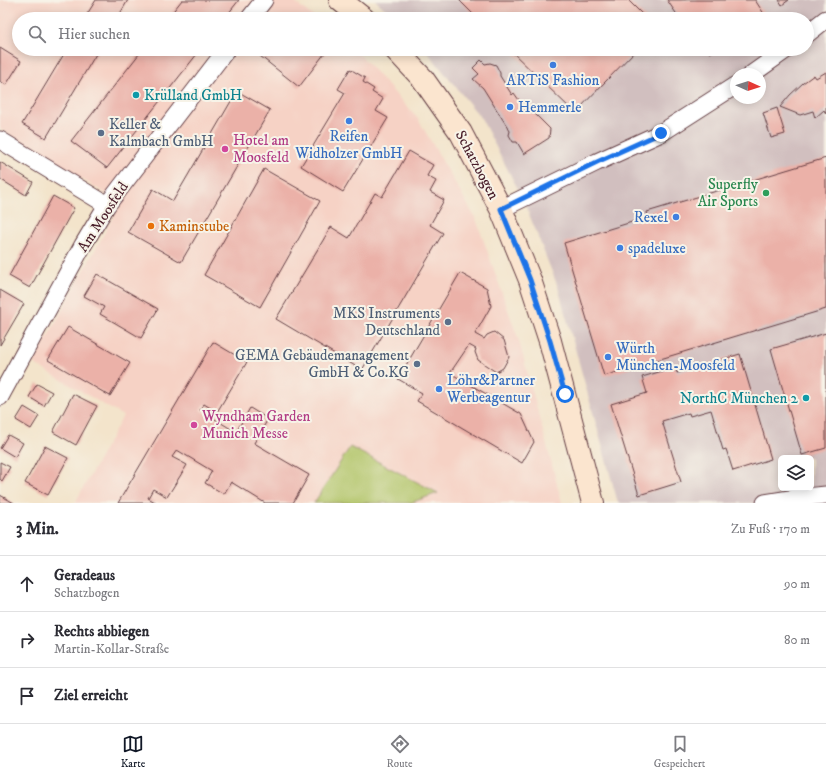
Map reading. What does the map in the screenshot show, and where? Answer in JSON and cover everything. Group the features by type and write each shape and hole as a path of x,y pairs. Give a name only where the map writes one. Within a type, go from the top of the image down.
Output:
{"main road":[{"path":"340,0 355,12"},
{"name":"Schatzbogen","path":"402,56 423,79 461,133 501,209 530,280 550,341 593,503"}],"street":[{"path":"255,12 264,0"},
{"path":"814,29 826,18"},
{"path":"814,34 826,32"},
{"name":"Am Moosfeld","path":"0,397 83,245 107,205 222,56"},
{"path":"760,68 777,56"},
{"path":"501,209 597,162 661,133 730,89"},
{"path":"0,140 107,205"},
{"path":"765,503 826,495"}],"shaded area":[{"path":"0,0 292,0 307,12 12,12 12,56 361,56 418,119 476,219 519,341 562,503 75,503 123,416 33,363 121,203 0,129"},
{"path":"375,0 826,0 826,503 618,503 558,287 523,199 481,118 431,56 814,56 814,12 389,12"}],"green space":[{"path":"350,447 438,493 410,503 314,503"}],"building":[{"path":"96,0 128,0 121,12 88,12"},
{"path":"182,0 239,0 230,12 173,12"},
{"path":"459,0 628,0 640,12 471,12"},
{"path":"667,0 755,0 763,12 675,12"},
{"path":"779,0 789,0 782,5"},
{"path":"0,48 21,61 6,85 0,81"},
{"path":"63,56 95,56 46,138 22,124"},
{"name":"Krülland GmbH","path":"138,56 195,56 107,168 71,141"},
{"path":"260,56 323,56 299,87"},
{"path":"516,56 630,56 575,113"},
{"name":"Hemmerle","path":"481,60 485,64 490,63 496,65 500,76 512,95 514,93 526,110 530,105 536,111 534,113 550,129 549,138 524,154 517,142 513,142 509,135 510,131 483,88 473,79 479,74 473,68"},
{"path":"350,69 365,78 363,82 374,89 372,92 383,99 376,111 388,118 343,192 301,166 345,93 338,89"},
{"path":"826,72 826,114 824,110 815,118 813,111 800,115 780,107 803,83 814,75 816,78"},
{"name":"Hotel am Moosfeld","path":"237,91 270,110 181,262 128,232 153,189 173,201"},
{"path":"777,108 785,134 771,138 763,113"},
{"path":"409,151 433,165 427,176 436,181 430,192 444,200 430,225 443,233 362,370 276,319 331,227 349,238 375,193 382,197"},
{"path":"826,158 826,309 604,376 564,243 648,217 647,212"},
{"path":"0,162 33,182 26,195 0,179"},
{"path":"264,169 320,201 260,307 204,275"},
{"path":"53,196 74,208 30,288 9,276"},
{"path":"460,273 487,288 491,306 475,334 484,339 487,335 494,332 504,340 509,357 503,368 496,372 478,360 475,352 476,349 469,345 450,373 521,414 534,442 522,463 417,401 422,393 398,379"},
{"path":"97,274 158,309 141,338 100,314 104,307 84,296"},
{"path":"0,290 24,304 0,345"},
{"path":"68,327 130,363 110,396 48,360"},
{"name":"NorthC München 2","path":"826,333 826,448 802,455 771,349"},
{"name":"Wyndham Garden Munich Messe","path":"213,342 247,362 217,412 204,404 200,410 236,432 250,408 268,419 254,443 309,475 293,503 265,503 231,482 224,494 205,483 212,471 177,450 172,457 187,465 167,497 153,489 148,498 157,503 118,503"},
{"path":"740,354 771,459 733,471 726,449 723,450 711,410 690,416 689,413 662,421 681,482 639,495 611,404 647,393 642,377 676,367 677,373"},
{"path":"37,384 52,392 44,406 29,397"},
{"path":"73,394 97,406 76,445 53,432"},
{"path":"24,407 39,416 31,429 16,420"},
{"path":"8,435 23,443 15,457 0,448"},
{"path":"45,446 68,458 48,495 25,483"},
{"path":"0,462 10,467 2,481 0,479"},
{"path":"0,495 14,503 0,503"}],"place":[{"name":"ARTiS Fashion","path":"553,65"},
{"name":"Krülland GmbH","path":"136,95"},
{"name":"Hemmerle","path":"510,107"},
{"name":"Reifen Widholzer GmbH","path":"349,121"},
{"name":"Keller & Kalmbach GmbH","path":"101,133"},
{"name":"Hotel am Moosfeld","path":"225,149"},
{"name":"Superfly Air Sports","path":"766,193"},
{"name":"Rexel","path":"676,217"},
{"name":"Kaminstube","path":"151,226"},
{"name":"spadeluxe","path":"620,248"},
{"name":"MKS Instruments Deutschland","path":"448,322"},
{"name":"Würth München-Moosfeld","path":"608,357"},
{"name":"GEMA Gebäudemanagement GmbH & Co.KG","path":"417,364"},
{"name":"Löhr&Partner Werbeagentur","path":"439,389"},
{"name":"NorthC München 2","path":"806,398"},
{"name":"Wyndham Garden Munich Messe","path":"194,425"}],"route":[{"path":"565,394 550,341 530,280 501,209 597,162 661,133"}]}
